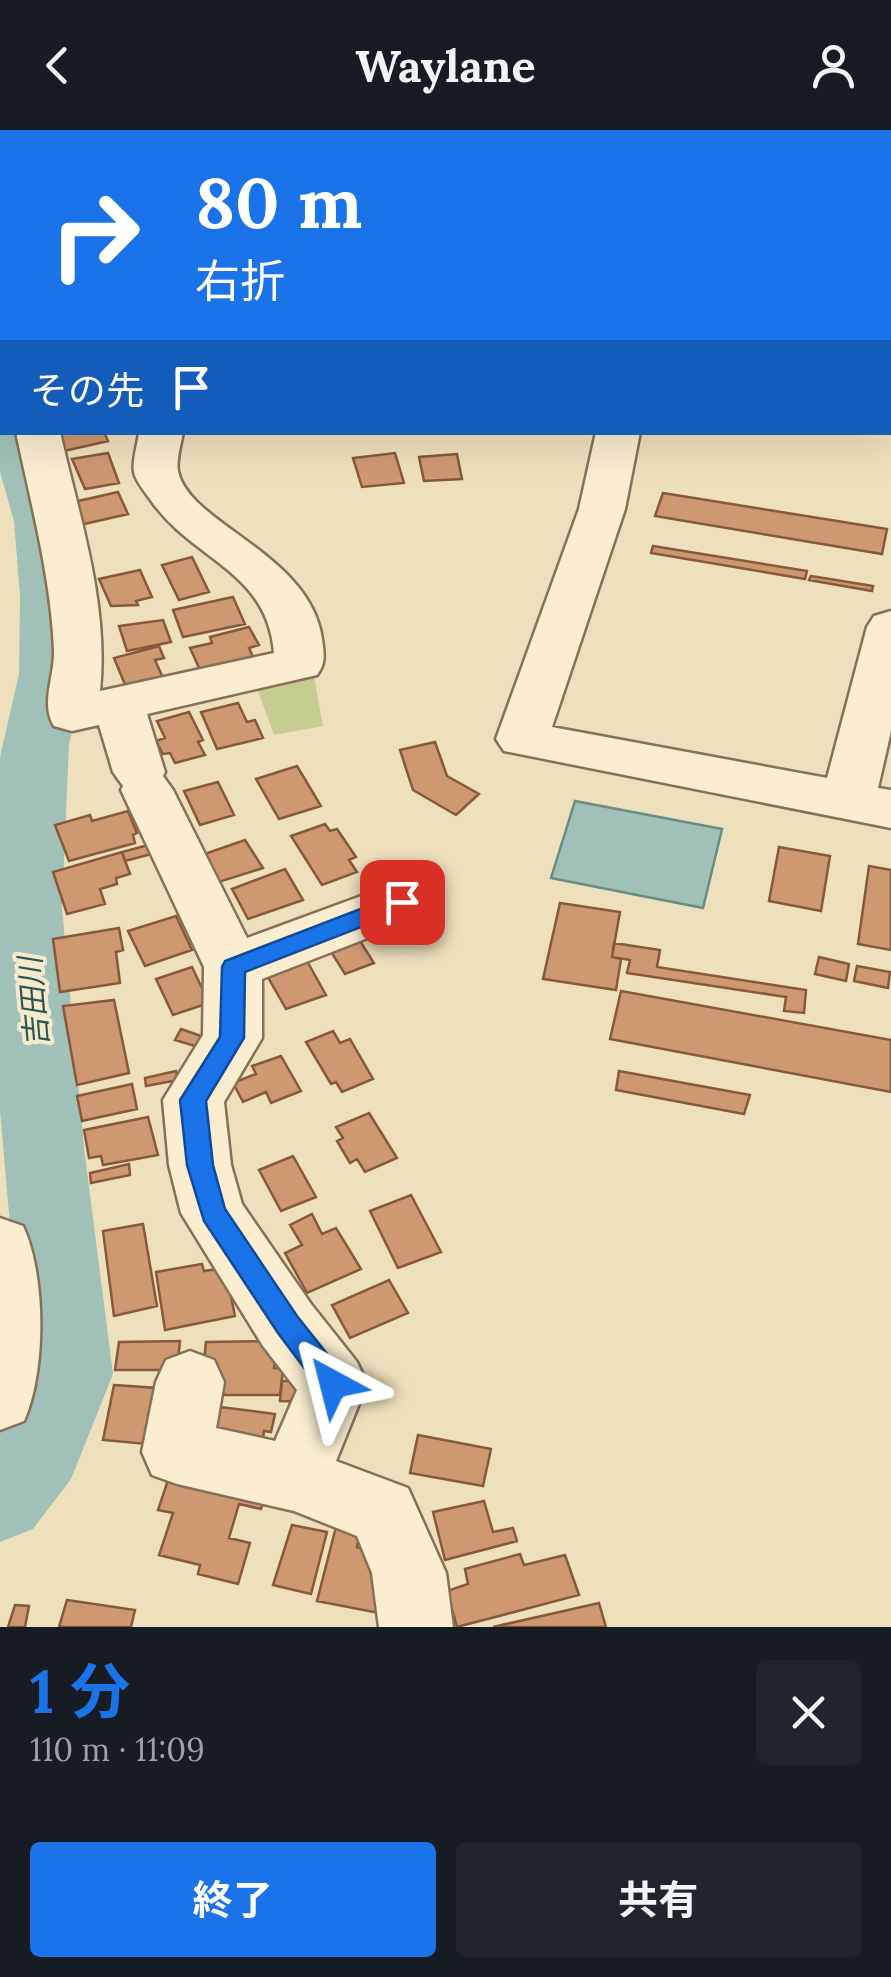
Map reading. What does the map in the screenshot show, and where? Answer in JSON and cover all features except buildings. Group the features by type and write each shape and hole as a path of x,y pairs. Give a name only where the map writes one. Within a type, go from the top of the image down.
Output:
{"street":[{"path":"39,435 69,574 78,653 72,714 300,664 300,644 276,585 178,506 156,472 161,435"},
{"path":"617,435 602,510 522,740 870,805 891,627"},
{"path":"118,704 143,781 234,967 232,1038 193,1100 200,1165 213,1213 333,1384 294,1478"},
{"path":"234,967 402,902"},
{"path":"0,1246 7,1303 0,1399"},
{"path":"190,1382 178,1452 294,1478 383,1512 409,1573 416,1627"}],"green space":[{"path":"314,676 323,726 274,735 255,683"}],"water":[{"path":"575,801 722,829 703,908 551,878"}],"waterway":[{"name":"吉田川","path":"0,1498 38,1449 68,1374 43,1148 25,908 35,744 52,674 51,596 44,521 16,435"}],"route":[{"path":"333,1384 213,1213 200,1165 193,1100 232,1038 234,967 402,902"}]}
